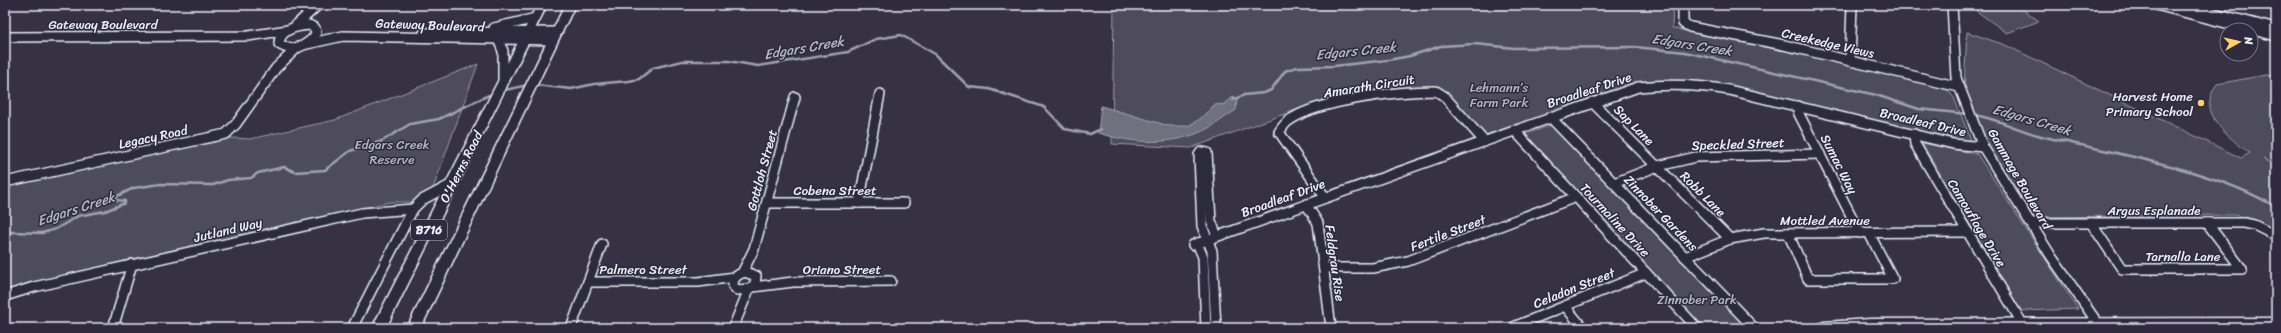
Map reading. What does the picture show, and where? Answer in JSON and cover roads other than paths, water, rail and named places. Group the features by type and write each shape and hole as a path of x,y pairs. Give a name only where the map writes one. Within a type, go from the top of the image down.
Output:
{"main road":[{"name":"O'Herns Road","path":"379,328 542,5"},
{"name":"O'Herns Road","path":"414,328 570,5"},
{"path":"1824,328 1870,324 2022,323 2099,326 2276,323"}],"street":[{"path":"307,44 314,37 314,27 319,5"},
{"path":"279,44 280,36 319,5"},
{"name":"Creekedge Views","path":"1683,5 1684,23 1690,27 1959,86"},
{"path":"1850,61 1851,5"},
{"name":"Gammage Boulevard","path":"1952,5 1955,70 1963,98 1983,147 2030,223 2099,326"},
{"path":"2156,5 2276,36"},
{"path":"2184,5 2276,29"},
{"path":"477,32 536,18"},
{"name":"Gateway Boulevard","path":"5,37 248,36 304,25 314,27"},
{"path":"314,27 322,32 343,36"},
{"path":"388,36 477,32 526,36"},
{"name":"Gateway Boulevard","path":"248,36 279,44 288,48 343,36 388,36 430,39 498,39 526,36 555,36"},
{"path":"498,39 503,51 503,82"},
{"name":"Legacy Road","path":"276,68 279,44"},
{"name":"Legacy Road","path":"5,182 226,134 236,124 276,68 298,47"},
{"name":"Broadleaf Drive","path":"1206,328 1203,257 1195,244 1483,140 1638,87 1684,84 1729,90 1962,145 1983,147"},
{"name":"Amarath Circuit","path":"1325,197 1278,132 1282,126 1320,107 1354,100 1436,91 1444,96 1483,140"},
{"path":"859,203 880,94"},
{"name":"Gottloh Street","path":"734,324 737,282 754,248 795,97"},
{"name":"Sap Lane","path":"1592,102 1658,166"},
{"name":"Sumac Way","path":"1788,233 1808,280 1893,279 1820,154 1799,114 1798,106"},
{"name":"Zinnober Gardens","path":"1550,117 1754,328"},
{"name":"Tourmaline Drive","path":"1514,130 1697,328"},
{"name":"Camouflage Drive","path":"1914,134 1915,144 2022,323"},
{"name":"Speckled Street","path":"1614,183 1658,166 1682,160 1709,156 1820,154"},
{"name":"Robb Lane","path":"1658,166 1730,239"},
{"path":"352,328 413,209 422,200 452,184"},
{"path":"1216,328 1212,256 1202,226 1205,184 1211,221 1217,236"},
{"name":"Fertile Street","path":"1324,268 1373,268 1397,265 1576,197"},
{"name":"Cobena Street","path":"767,203 904,203"},
{"name":"Feldgrau Rise","path":"1306,204 1318,223 1331,328"},
{"name":"Jutland Way","path":"5,296 34,287 132,264 362,213 413,209"},
{"name":"Argus Esplanade","path":"2030,223 2250,224 2276,236"},
{"name":"Tarnalla Lane","path":"2091,223 2122,269 2242,269 2207,223"},
{"name":"Mottled Avenue","path":"1685,257 1730,239 1752,234 1968,232"},
{"path":"570,328 602,244"},
{"name":"Gottloh Street","path":"734,324 751,288 756,281 754,274 754,248"},
{"path":"113,328 132,264"},
{"name":"Celadon Street","path":"1511,328 1646,273"},
{"name":"Oriano Street","path":"737,282 754,274 793,282"},
{"name":"Palmero Street","path":"588,282 737,282"},
{"name":"Oriano Street","path":"737,282 751,288 793,282 891,282"},
{"path":"1565,306 1583,328"}],"water":[{"path":"1234,96 1237,100 1236,110 1214,125 1194,135 1167,141 1153,142 1112,137 1098,133 1101,106 1169,126 1188,126 1200,119 1214,105 1225,104"}],"waterway":[{"name":"Edgars Creek","path":"535,85 571,89 594,84 629,81 639,79 653,68 682,61 728,61 758,66 848,52 876,39 901,35 935,54 969,87 989,89 1044,107 1065,129 1090,134 1101,129"},
{"name":"Edgars Creek","path":"1233,100 1244,95 1264,93 1271,90 1285,71 1297,67 1334,66 1388,60 1410,56 1441,46 1475,44 1514,48 1635,47 1685,52 1876,95 1919,109 1967,114"},
{"name":"Edgars Creek","path":"505,90 528,85"},
{"name":"Edgars Creek","path":"5,234 12,232 42,233 56,229 78,216 105,211 125,203 125,201 115,200 117,196 134,188 160,184 213,185 228,180 251,178 258,173 284,167 295,172 325,170 350,151 382,141 410,124 439,119 489,95"},
{"name":"Edgars Creek","path":"1974,115 1992,119 2041,136 2131,156 2193,172 2250,193 2276,207"}],"place":[{"name":"Harvest Home Primary School","path":"2201,103"}],"park label":[{"name":"Lehmann’s Farm Park","path":"1499,94"},
{"name":"Edgars Creek Reserve","path":"392,152"},
{"name":"Zinnober Park","path":"1697,299"}]}
